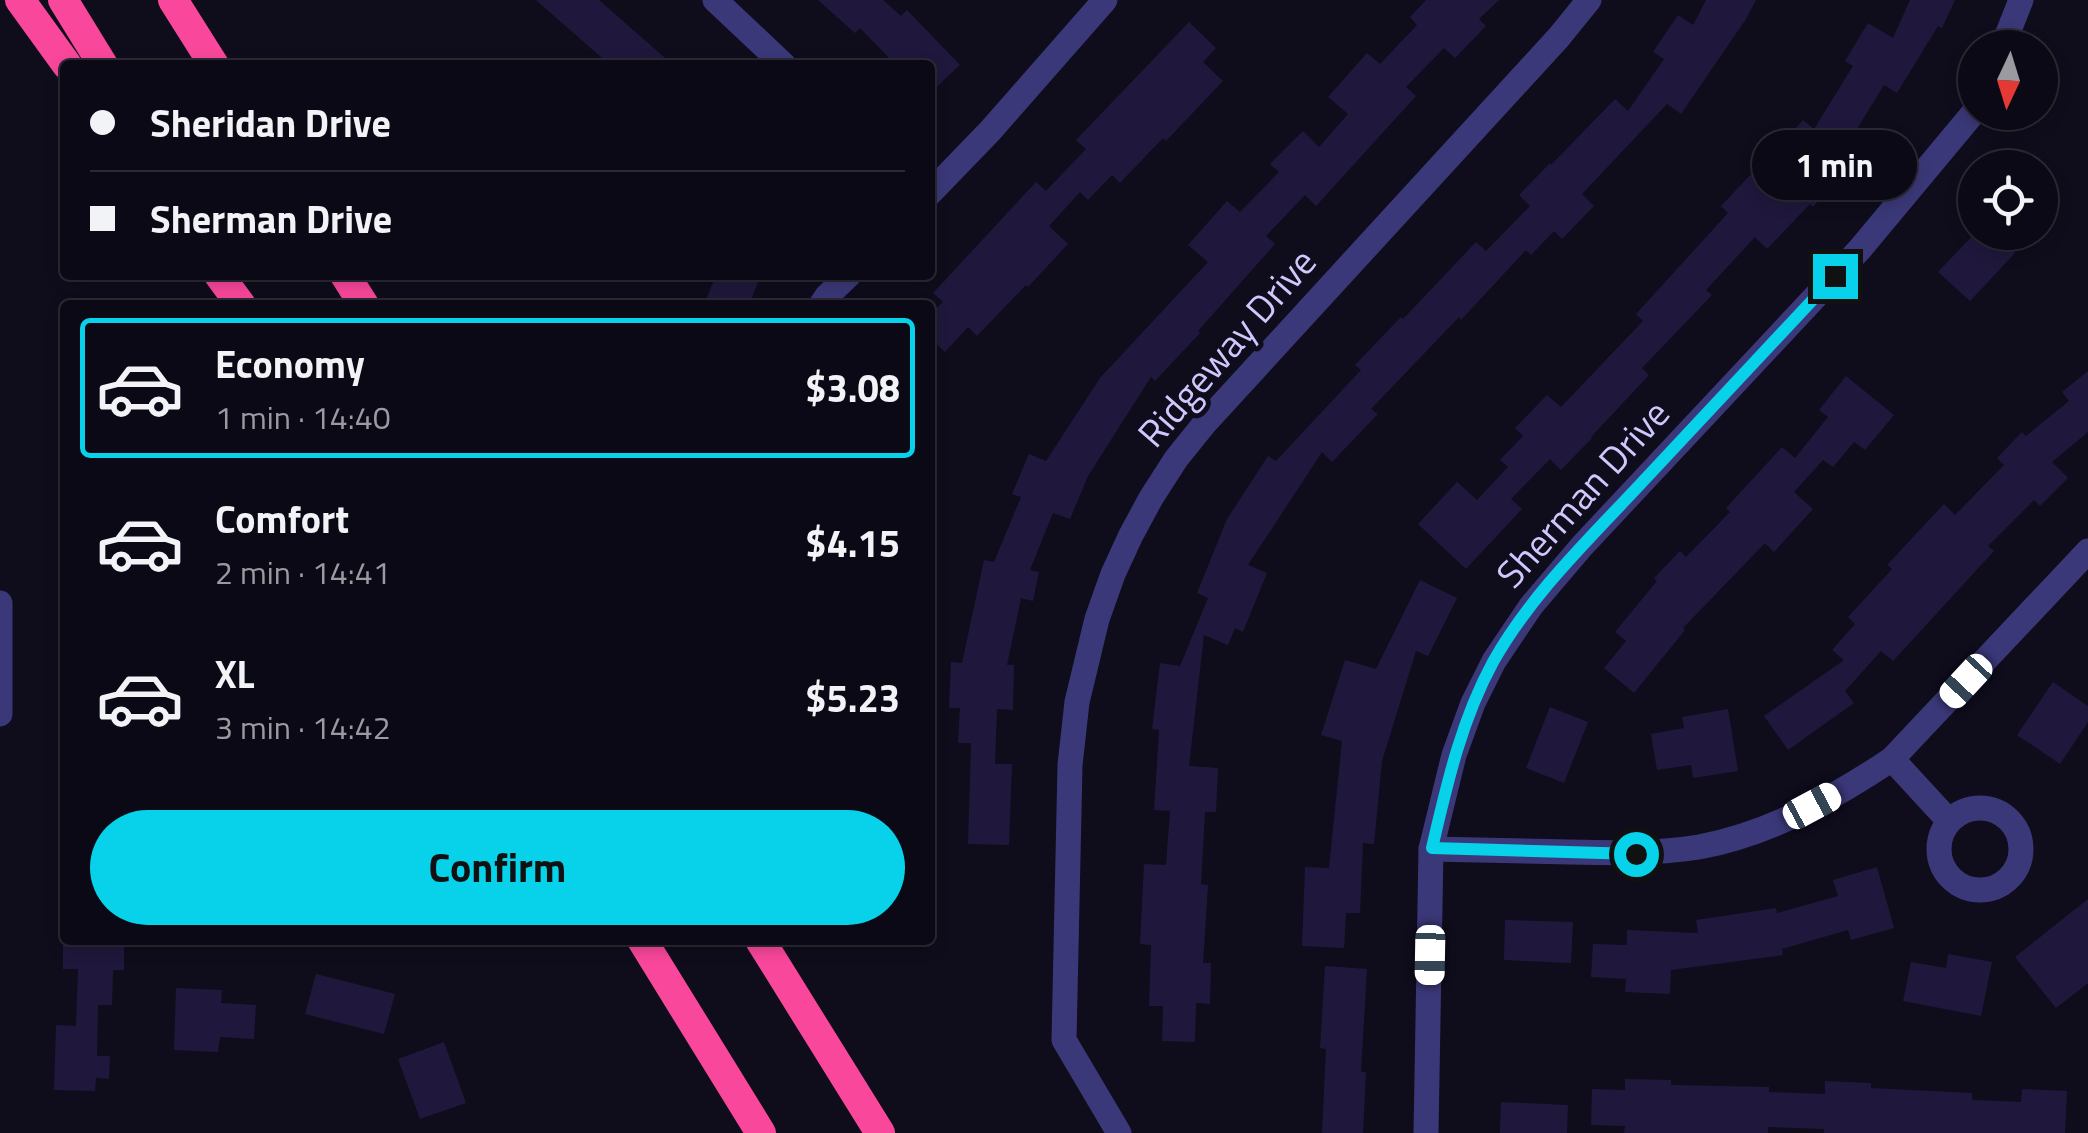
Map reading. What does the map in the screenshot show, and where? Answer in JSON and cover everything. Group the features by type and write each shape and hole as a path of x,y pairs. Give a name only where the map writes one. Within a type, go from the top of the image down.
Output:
{"highway":[{"path":"20,0 63,60"},
{"path":"63,0 100,60"},
{"path":"173,0 210,60"},
{"path":"196,0 211,60"},
{"path":"645,945 761,1133"},
{"path":"763,945 880,1133"}],"street":[{"path":"716,0 779,60"},
{"path":"935,188 1105,0"},
{"name":"Ridgeway Drive","path":"1120,1133 1064,1040 1070,765 1086,656 1108,589 1151,498 1204,422 1589,0"},
{"path":"2009,30 2021,0"},
{"name":"Sherman Drive","path":"1426,1133 1432,848 1454,755 1494,661 1531,606 1582,546 1860,248 1959,130"},
{"path":"824,300 844,280"},
{"path":"1432,848 1636,854 1702,846 1775,824 1859,782 1892,759 2088,550"},
{"path":"0,603 0,714"},
{"path":"1892,759 1949,821"}],"building":[{"path":"536,0 599,0 667,60 604,60"},
{"path":"818,0 883,0 901,16 907,10 960,65 935,88 935,60 891,60 860,28 855,33"},
{"path":"1426,0 1499,0 1479,19 1486,26 1455,58 1444,48 1406,87 1416,96 1316,206 1305,195 1266,236 1275,244 1200,333 1155,381 1151,377 1088,476 1070,519 1053,513 1030,570 1039,572 1033,601 1021,598 1007,665 1014,665 1013,710 997,709 995,764 1012,764 1009,845 968,844 971,743 958,743 960,708 949,708 951,662 962,663 984,560 994,562 1021,497 1012,494 1029,454 1046,461 1100,378 1208,262 1188,245 1227,201 1240,212 1279,172 1270,164 1303,131 1319,147 1348,114 1328,97 1367,53 1380,64 1417,25 1410,17"},
{"path":"1706,0 1756,0 1681,114 1667,104 1582,194 1594,206 1562,239 1554,231 1531,255 1526,250 1371,409 1378,414 1332,462 1322,452 1248,565 1267,573 1243,632 1235,628 1228,645 1204,635 1189,766 1218,768 1216,812 1205,812 1201,884 1208,885 1203,963 1211,963 1210,1004 1196,1003 1195,1042 1162,1041 1163,1006 1149,1006 1151,945 1140,944 1144,864 1166,865 1170,811 1154,810 1159,730 1152,729 1160,663 1180,666 1208,598 1197,593 1227,519 1268,456 1276,461 1361,370 1355,365 1401,317 1476,242 1486,251 1530,206 1519,195 1550,163 1615,99 1628,111 1664,59 1653,52 1678,15 1693,25"},
{"path":"1910,0 1955,0 1942,28 1938,26 1897,93 1884,85 1855,132 1868,145 1813,207 1810,204 1767,249 1755,237 1706,290 1712,295 1642,368 1649,375 1592,438 1561,470 1550,459 1511,499 1522,509 1466,569 1418,524 1457,482 1477,500 1508,467 1500,460 1523,436 1515,428 1547,395 1561,407 1643,321 1636,314 1728,213 1721,206 1803,120 1814,129 1853,66 1845,61 1868,23 1893,38"},
{"path":"1189,22 1216,48 1203,62 1223,81 1120,183 1112,175 1088,200 1080,192 1049,226 1068,244 977,336 968,327 945,352 935,343 935,310 943,302 933,293 1036,182 1046,191 1086,149 1076,140"},
{"path":"1959,250 2015,253 1970,301 1938,272"},
{"path":"714,280 759,280 751,300 706,300"},
{"path":"2088,371 2088,432 2052,462 2068,478 2040,506 2034,500 1988,546 1994,551 1893,661 1881,651 1845,691 1854,703 1788,750 1764,716 1844,660 1832,650 1855,624 1848,617 1892,569 1887,565 1944,504 1955,515 2004,465 1997,458 2022,432 2026,436 2069,401 2062,392"},
{"path":"1846,376 1894,415 1865,450 1854,442 1833,467 1823,460 1794,492 1813,509 1774,552 1765,543 1683,628 1634,693 1604,668 1626,641 1615,632 1657,581 1654,578 1680,551 1686,557 1730,512 1726,508 1782,447 1795,458 1828,417 1819,410"},
{"path":"1420,580 1457,598 1428,656 1416,651 1382,761 1374,844 1363,843 1360,913 1346,913 1344,948 1302,946 1305,867 1329,868 1342,741 1321,735 1345,660 1376,669"},
{"path":"2053,682 2088,706 2088,722 2060,764 2017,735"},
{"path":"1550,707 1588,722 1564,783 1526,768"},
{"path":"1728,709 1738,771 1693,778 1691,765 1657,770 1651,734 1684,728 1682,717"},
{"path":"1877,867 1894,928 1851,940 1848,930 1782,949 1783,955 1671,970 1670,994 1625,992 1626,979 1591,977 1593,944 1627,945 1627,930 1698,933 1696,920 1776,908 1777,913 1838,896 1833,880"},
{"path":"2088,899 2088,983 2056,1008 2015,957"},
{"path":"1505,920 1573,922 1571,963 1504,960"},
{"path":"63,945 124,945 124,970 113,970 112,1005 98,1005 97,1056 110,1056 109,1079 96,1078 95,1091 54,1090 56,1025 76,1026 78,969 63,969"},
{"path":"1948,954 1992,962 1981,1016 1903,1001 1911,962 1946,968"},
{"path":"1325,966 1367,969 1361,1072 1366,1072 1363,1133 1322,1133 1326,1049 1320,1048"},
{"path":"316,974 395,994 384,1034 305,1014"},
{"path":"176,988 222,990 221,1003 256,1005 254,1039 220,1037 218,1052 174,1050"},
{"path":"444,1042 466,1103 420,1119 398,1059"},
{"path":"1625,1079 1825,1094 1825,1081 1871,1083 1871,1088 1972,1093 1972,1100 2021,1102 2022,1089 2067,1091 2065,1133 1824,1133 1824,1129 1768,1127 1768,1133 1624,1133 1625,1126 1591,1125 1592,1089 1625,1090"},
{"path":"1501,1102 1568,1105 1567,1133 1500,1133"}],"route":[{"path":"1636,854 1432,848 1454,755 1494,661 1531,606 1582,546 1835,276"}]}
